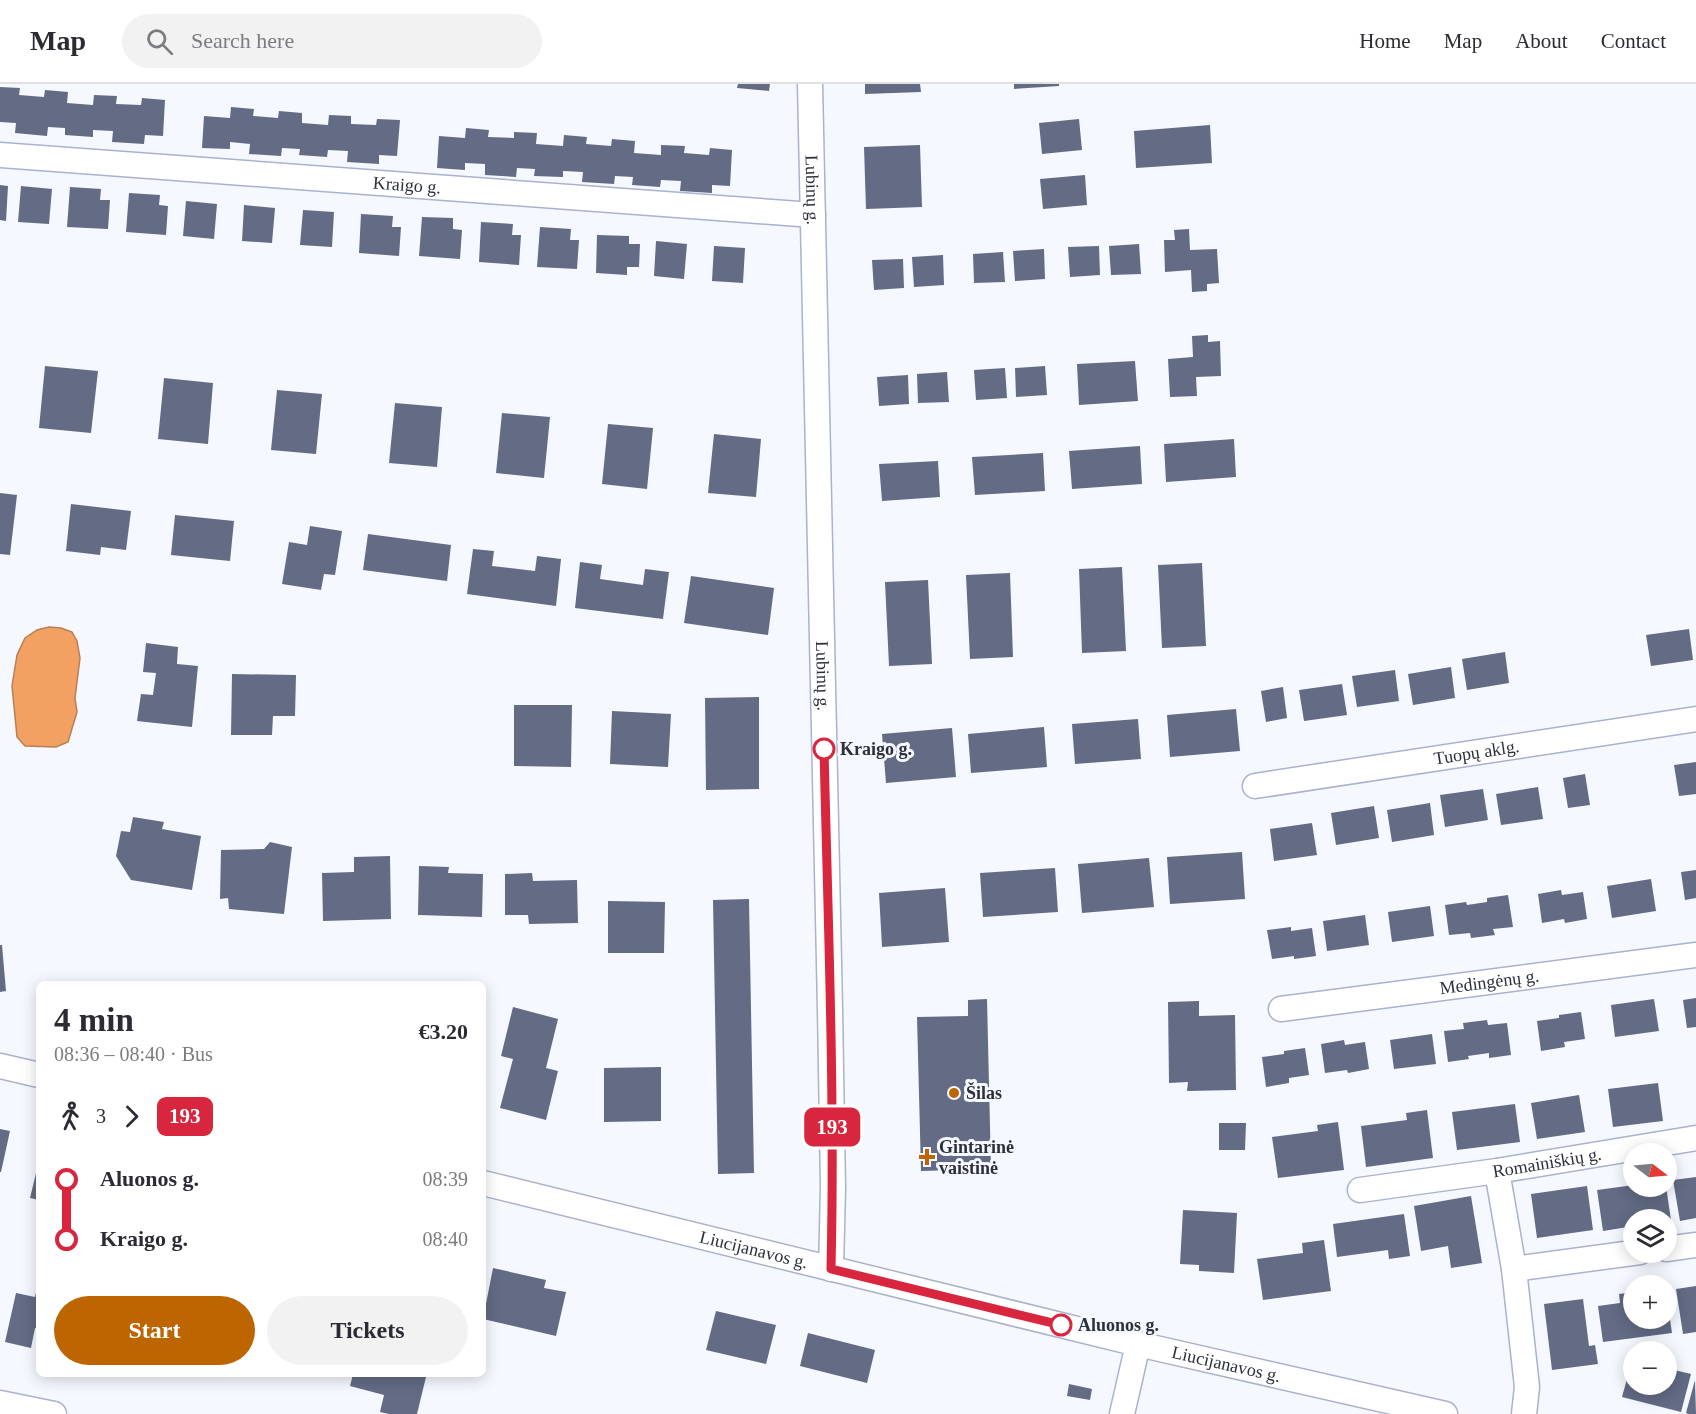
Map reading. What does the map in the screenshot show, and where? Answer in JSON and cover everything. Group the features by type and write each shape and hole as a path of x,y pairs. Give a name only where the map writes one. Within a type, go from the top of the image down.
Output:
{"street":[{"name":"Lubinų g.","path":"810,84 830,998 831,1269"},
{"name":"Kraigo g.","path":"0,155 813,215"},
{"name":"Tuopų aklg.","path":"1255,786 1696,719"},
{"name":"Medingėnų g.","path":"1281,1009 1696,955"},
{"path":"0,1066 36,1074"},
{"name":"Romainiškių g.","path":"1514,1269 1497,1171 1696,1138"},
{"path":"1360,1190 1497,1171"},
{"name":"Liucijanavos g.","path":"486,1185 1138,1344 1376,1406 1445,1414"},
{"path":"1677,1248 1696,1245"},
{"path":"1524,1414 1527,1387 1514,1269 1623,1254"},
{"path":"1122,1414 1138,1344"},
{"path":"0,1402 54,1414"}],"shaded area":[{"path":"49,627 72,632 77,641 80,658 75,698 77,712 68,742 56,747 25,746 17,737 12,686 17,655 25,638 37,630"}],"building":[{"path":"738,84 770,84 769,91 737,88"},
{"path":"865,84 920,84 921,92 865,94"},
{"path":"1014,84 1059,84 1059,86 1014,89"},
{"path":"0,87 20,88 19,95 44,97 45,90 68,92 67,103 93,105 94,95 117,96 116,104 141,105 142,98 165,100 163,136 145,135 144,144 112,142 113,131 93,130 93,137 65,135 65,128 48,127 47,136 15,133 16,123 0,122"},
{"path":"231,107 254,109 253,116 278,118 279,111 302,113 302,123 328,125 329,115 351,116 351,124 376,125 377,119 400,120 397,156 379,155 379,164 347,162 348,151 328,150 327,157 299,155 300,149 282,148 281,156 249,154 250,144 230,142 230,149 202,148 204,116 230,118"},
{"path":"1079,119 1082,150 1042,154 1039,123"},
{"path":"1210,125 1212,163 1136,168 1134,131"},
{"path":"466,128 489,130 488,137 514,138 514,132 537,133 536,144 563,146 564,135 587,137 586,144 611,146 612,139 635,141 634,153 661,155 661,145 685,146 684,153 709,155 710,148 732,150 730,186 712,185 712,193 680,191 681,181 661,180 660,187 632,185 633,177 615,176 614,184 582,182 583,172 563,171 563,177 534,176 535,169 517,168 516,177 485,175 485,164 465,163 465,170 437,168 439,136 465,138"},
{"path":"920,145 922,207 866,209 864,147"},
{"path":"1085,175 1087,205 1043,209 1040,179"},
{"path":"0,185 8,186 6,221 0,220"},
{"path":"21,186 52,189 49,224 18,222"},
{"path":"70,187 101,189 100,200 110,200 108,229 67,227"},
{"path":"129,193 160,195 159,205 168,206 166,235 126,232"},
{"path":"186,201 217,204 214,239 183,236"},
{"path":"244,205 275,208 272,243 242,241"},
{"path":"303,210 334,212 332,247 300,245"},
{"path":"361,214 393,216 392,227 401,227 399,256 359,253"},
{"path":"422,217 453,218 453,229 462,230 460,259 419,256"},
{"path":"481,222 513,224 512,235 521,235 519,265 479,262"},
{"path":"540,227 571,229 570,240 579,240 577,269 537,267"},
{"path":"1189,229 1190,250 1217,249 1219,283 1207,284 1207,291 1192,292 1191,270 1165,272 1164,240 1175,240 1174,230"},
{"path":"597,235 629,236 629,244 640,244 639,267 627,267 627,275 596,273"},
{"path":"656,241 687,244 684,279 654,276"},
{"path":"1139,244 1141,274 1111,275 1109,246"},
{"path":"714,246 745,248 743,283 712,281"},
{"path":"1099,246 1100,275 1070,277 1068,247"},
{"path":"1044,249 1045,279 1015,281 1013,251"},
{"path":"1003,252 1005,282 974,283 973,254"},
{"path":"943,255 944,285 914,287 912,257"},
{"path":"903,259 904,288 874,290 872,260"},
{"path":"1208,335 1208,342 1220,341 1221,376 1196,377 1197,396 1170,397 1168,359 1193,357 1192,336"},
{"path":"1135,361 1138,401 1079,405 1077,364"},
{"path":"45,366 98,371 91,433 39,428"},
{"path":"1045,366 1047,395 1016,397 1015,368"},
{"path":"1005,368 1007,398 976,400 974,370"},
{"path":"947,372 949,402 918,403 917,374"},
{"path":"908,375 909,404 879,406 877,377"},
{"path":"164,378 213,383 208,444 158,439"},
{"path":"277,390 322,394 316,454 271,450"},
{"path":"395,403 442,407 437,467 389,463"},
{"path":"502,413 550,417 544,478 496,473"},
{"path":"608,424 653,428 647,489 602,484"},
{"path":"714,434 761,439 756,497 708,493"},
{"path":"1234,439 1236,477 1166,482 1164,444"},
{"path":"1140,446 1142,484 1072,489 1069,451"},
{"path":"1043,453 1045,491 975,495 972,457"},
{"path":"938,461 940,497 882,501 879,464"},
{"path":"0,493 17,495 10,555 0,554"},
{"path":"71,504 131,511 126,550 101,547 100,555 66,551"},
{"path":"175,515 234,521 230,561 171,555"},
{"path":"310,526 342,531 335,575 324,574 321,590 282,584 289,542 307,545"},
{"path":"368,534 451,545 447,581 363,570"},
{"path":"473,549 494,551 492,566 535,571 537,556 561,559 556,606 467,594"},
{"path":"580,562 602,565 600,579 643,585 645,569 669,572 663,619 575,608"},
{"path":"1202,563 1206,646 1162,648 1158,565"},
{"path":"1122,567 1126,651 1082,653 1079,569"},
{"path":"1010,573 1013,657 970,659 966,575"},
{"path":"691,576 774,588 768,635 684,623"},
{"path":"928,580 932,664 889,666 885,582"},
{"path":"1689,629 1693,660 1651,666 1646,635"},
{"path":"146,643 178,647 177,664 198,666 192,727 137,721 141,694 153,695 156,673 143,672"},
{"path":"1505,652 1509,683 1467,690 1462,659"},
{"path":"1451,667 1455,698 1413,705 1408,674"},
{"path":"1395,670 1399,701 1357,707 1352,676"},
{"path":"232,674 296,675 295,716 273,716 272,735 231,735"},
{"path":"1342,684 1347,715 1304,721 1299,690"},
{"path":"1283,687 1287,718 1266,722 1261,691"},
{"path":"759,697 759,789 706,790 705,698"},
{"path":"514,705 572,705 571,767 514,766"},
{"path":"1236,709 1240,751 1170,757 1167,715"},
{"path":"612,711 671,714 668,767 610,764"},
{"path":"1138,719 1141,759 1075,764 1072,724"},
{"path":"1044,727 1047,767 971,773 968,734"},
{"path":"952,728 956,777 886,783 882,734"},
{"path":"1696,762 1696,794 1679,796 1674,765"},
{"path":"1585,774 1590,805 1568,808 1563,778"},
{"path":"1538,787 1543,819 1501,825 1496,794"},
{"path":"1483,789 1488,820 1445,827 1440,795"},
{"path":"1430,803 1434,835 1392,842 1387,810"},
{"path":"1374,806 1379,838 1336,845 1331,813"},
{"path":"133,817 164,822 162,829 201,836 192,890 131,880 116,856 121,831 130,832"},
{"path":"1312,823 1317,855 1274,861 1270,829"},
{"path":"270,842 292,847 284,914 229,909 228,898 220,899 221,850 264,849"},
{"path":"1242,852 1245,899 1170,904 1167,857"},
{"path":"390,856 391,919 323,921 322,873 354,872 354,857"},
{"path":"1149,858 1154,907 1082,913 1078,864"},
{"path":"419,866 449,867 448,873 483,874 482,917 418,915"},
{"path":"1055,868 1058,912 983,917 980,873"},
{"path":"1696,870 1696,898 1685,900 1681,872"},
{"path":"532,873 533,881 577,880 578,923 529,924 528,915 505,915 505,874"},
{"path":"1651,879 1656,911 1612,918 1607,886"},
{"path":"945,888 949,942 882,947 879,893"},
{"path":"1561,890 1562,895 1583,892 1587,919 1565,923 1564,919 1542,923 1538,894"},
{"path":"1508,895 1513,927 1493,929 1495,935 1471,938 1470,933 1449,935 1445,905 1487,902 1487,898"},
{"path":"749,899 754,1173 718,1174 713,900"},
{"path":"608,901 665,902 664,953 608,953"},
{"path":"1430,906 1434,936 1392,942 1388,912"},
{"path":"1365,915 1369,945 1327,951 1323,921"},
{"path":"1291,927 1291,931 1312,928 1316,956 1272,959 1267,930"},
{"path":"0,945 2,945 6,991 0,992"},
{"path":"1696,998 1696,1027 1687,1028 1683,1000"},
{"name":"Šilas","path":"987,999 991,1169 921,1171 917,1017 968,1016 968,1000"},
{"path":"1654,999 1659,1031 1615,1037 1611,1005"},
{"path":"1199,1001 1199,1016 1235,1015 1236,1090 1187,1091 1188,1082 1169,1083 1168,1002"},
{"path":"513,1007 558,1019 546,1068 558,1071 546,1120 500,1108 513,1059 501,1056"},
{"path":"1581,1012 1585,1039 1564,1042 1565,1047 1541,1051 1537,1021"},
{"path":"1487,1020 1488,1025 1507,1023 1511,1055 1489,1058 1489,1053 1448,1062 1444,1031 1464,1029 1463,1023"},
{"path":"1432,1034 1436,1064 1394,1069 1390,1040"},
{"path":"1344,1040 1345,1045 1365,1042 1369,1069 1348,1073 1347,1070 1325,1073 1321,1044"},
{"path":"1305,1048 1309,1075 1289,1078 1289,1083 1266,1087 1262,1057"},
{"path":"661,1067 661,1121 604,1122 604,1068"},
{"path":"1658,1083 1663,1121 1613,1127 1608,1089"},
{"path":"1579,1095 1585,1132 1537,1139 1531,1103"},
{"path":"1515,1104 1520,1142 1457,1150 1452,1112"},
{"path":"1427,1110 1433,1158 1366,1167 1361,1126 1407,1120 1406,1113"},
{"path":"1338,1122 1344,1170 1278,1178 1272,1137 1318,1131 1317,1125"},
{"path":"1219,1123 1246,1123 1245,1150 1219,1150"},
{"path":"0,1129 10,1131 1,1172 0,1172"},
{"path":"36,1173 36,1199 30,1198"},
{"path":"1696,1177 1696,1218 1680,1221 1676,1197 1677,1179"},
{"path":"1587,1186 1593,1230 1537,1238 1531,1194"},
{"path":"1623,1186 1623,1197 1668,1197 1669,1209 1623,1209 1623,1228 1603,1231 1597,1190"},
{"path":"1471,1196 1482,1263 1451,1268 1448,1246 1421,1251 1414,1206"},
{"path":"1183,1210 1237,1213 1234,1273 1199,1271 1199,1265 1180,1264"},
{"path":"1404,1214 1410,1256 1389,1259 1388,1250 1337,1257 1333,1224"},
{"path":"1324,1240 1331,1291 1263,1300 1257,1259 1303,1253 1302,1243"},
{"path":"493,1268 546,1280 544,1288 566,1292 556,1336 486,1320 486,1304"},
{"path":"1696,1286 1696,1332 1683,1334 1677,1289"},
{"path":"16,1293 35,1297 36,1293 36,1328 31,1348 5,1342"},
{"path":"1623,1293 1623,1329 1671,1329 1672,1333 1603,1342 1598,1306 1620,1303 1619,1294"},
{"path":"1583,1299 1589,1346 1595,1345 1598,1364 1552,1370 1544,1304"},
{"path":"716,1311 776,1325 766,1364 706,1350"},
{"path":"808,1333 875,1350 867,1383 800,1366"},
{"path":"1677,1371 1691,1374 1681,1412 1622,1397 1623,1393 1677,1395"},
{"path":"352,1377 426,1377 417,1414 380,1412 384,1395 350,1386"},
{"path":"1695,1380 1696,1414 1689,1414 1686,1413"},
{"path":"1069,1384 1092,1389 1090,1400 1067,1396"}],"bus line":[{"name":"193","path":"824,749 831,1076 831,1269 1061,1325"}],"place":[{"name":"Kraigo g.","path":"824,749"},
{"name":"Šilas","path":"954,1093"},
{"name":"Gintarinė vaistinė","path":"927,1157"},
{"name":"Aluonos g.","path":"1061,1325"}]}
